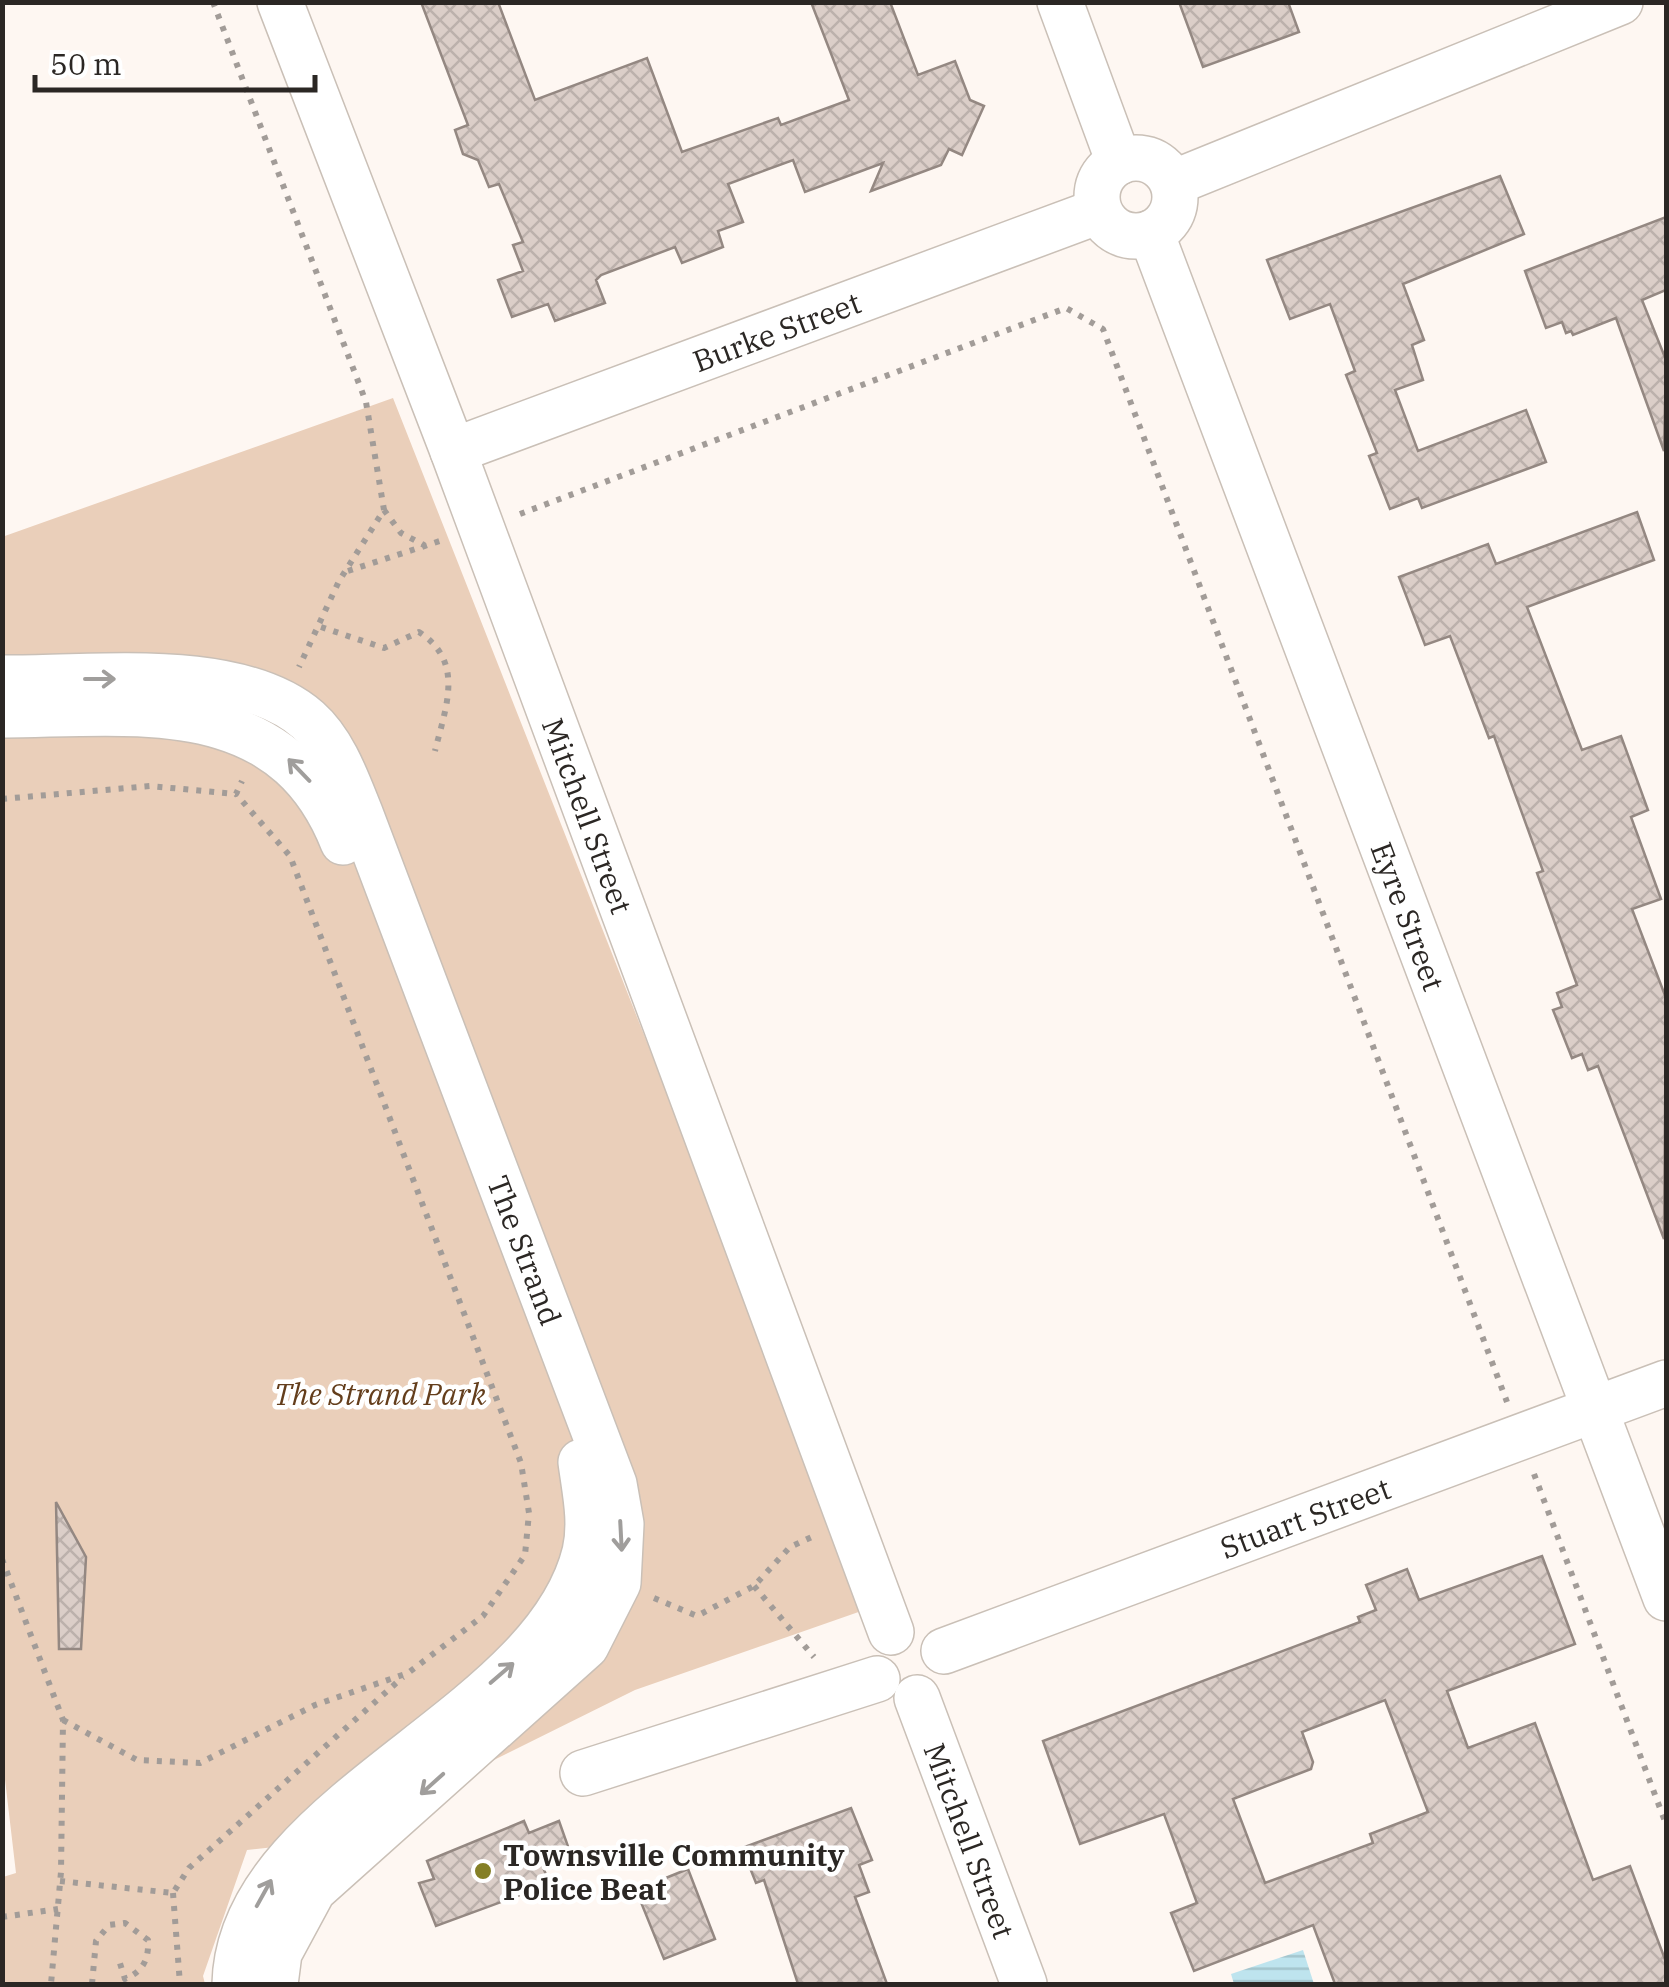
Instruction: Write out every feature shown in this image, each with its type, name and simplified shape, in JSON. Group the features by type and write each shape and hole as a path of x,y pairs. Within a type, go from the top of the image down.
{"street":[{"name":"Mitchell Street","path":"280,2 452,450 891,1632"},
{"path":"1060,2 1119,162"},
{"path":"1173,183 1620,2"},
{"path":"1132,158 1157,163 1173,183 1176,195 1170,218 1150,233 1126,235 1115,230 1099,211 1098,188 1109,168 1119,162 1132,158"},
{"name":"Burke Street","path":"452,450 1099,211"},
{"name":"Eyre Street","path":"1150,233 1666,1598"},
{"name":"The Strand","path":"2,678 208,679 247,686 281,701 309,721 326,742 343,772 374,850 614,1484 621,1524 598,1577 586,1646 313,1890 280,1954 275,1984"},
{"name":"The Strand","path":"2,715 199,718 262,742 293,762 316,789 335,824 579,1446 598,1577"},
{"name":"Stuart Street","path":"944,1651 1666,1383"},
{"name":"The Strand","path":"235,1984 245,1932 281,1864 518,1660 598,1577"},
{"path":"584,1773 879,1689 938,1686 946,1663 944,1651 922,1629 891,1632 874,1658 879,1689"},
{"name":"Mitchell Street","path":"879,1689 1024,1984"}],"path":[{"path":"213,2 366,402 384,510 401,533 426,546"},
{"path":"348,570 480,528 1066,308 1103,330 1666,1824"},
{"path":"281,701 321,627 333,593 384,510"},
{"path":"321,627 384,648 419,632 436,643 448,662 450,689 435,751"},
{"path":"236,794 262,742"},
{"path":"2,799 150,786 236,794 290,856 521,1463 529,1513 525,1555 483,1616 408,1673 189,1868 173,1894 180,1984"},
{"path":"525,1555 598,1577 697,1616 754,1586 790,1547 848,1518"},
{"path":"2,1559 63,1720 60,1881 50,1984"},
{"path":"754,1586 879,1689"},
{"path":"63,1720 137,1760 200,1763 315,1705 408,1673"},
{"path":"60,1881 173,1894"},
{"path":"2,1917 58,1909"},
{"path":"92,1984 96,1941 109,1926 125,1923 148,1940 149,1953 137,1974 125,1979 118,1957"}],"green space":[{"name":"The Strand Park","path":"393,398 870,1608 635,1690 355,1829 320,1842 247,1850 203,1976 205,1984 3,1984 3,1877 16,1873 2,1754 2,537"}],"water":[{"path":"1303,1950 1314,1984 1234,1984 1231,1974"}],"building":[{"path":"421,2 498,2 535,100 647,58 682,152 778,118 781,125 849,100 811,2 890,2 918,75 955,61 970,100 984,106 962,155 949,149 941,165 871,191 883,163 805,192 793,160 728,184 743,222 718,231 723,247 682,263 675,247 601,275 596,280 605,303 555,321 548,304 512,317 498,280 523,271 513,245 523,242 499,184 489,187 478,160 463,154 455,130 468,125"},
{"path":"1179,2 1288,2 1299,32 1203,67"},
{"path":"1500,176 1524,234 1403,284 1424,340 1412,345 1423,380 1395,390 1418,451 1526,410 1546,462 1422,508 1418,498 1390,509 1369,456 1377,453 1346,375 1355,371 1330,304 1290,319 1267,260"},
{"path":"1666,217 1666,290 1642,300 1666,360 1664,451 1616,318 1573,335 1571,331 1566,333 1562,322 1546,328 1525,271"},
{"path":"1637,512 1654,560 1527,607 1582,750 1621,736 1648,810 1631,817 1661,899 1632,909 1666,998 1664,1239 1598,1066 1588,1070 1582,1054 1572,1058 1553,1010 1562,1007 1557,993 1577,985 1537,873 1543,871 1494,736 1489,738 1450,636 1425,645 1399,577 1488,544 1496,564"},
{"path":"56,1502 86,1557 81,1649 59,1649"},
{"path":"1542,1556 1575,1644 1447,1691 1468,1748 1535,1723 1593,1880 1630,1866 1666,1962 1666,1984 1335,1984 1313,1925 1194,1971 1171,1913 1197,1903 1164,1814 1080,1844 1043,1741 1360,1622 1358,1617 1376,1610 1366,1585 1407,1569 1419,1600","holes":["1385,1700 1428,1812 1370,1834 1373,1843 1265,1883 1233,1799 1311,1769 1313,1762 1302,1732"]},
{"path":"851,1808 872,1860 859,1865 869,1892 855,1897 887,1984 798,1984 764,1880 756,1883 742,1848"},
{"path":"524,1821 529,1833 559,1821 571,1855 542,1865 550,1884 436,1926 419,1883 434,1879 427,1861"},
{"path":"688,1869 715,1939 664,1959 636,1890"}],"place":[{"name":"Townsville Community Police Beat","path":"483,1871"}]}
